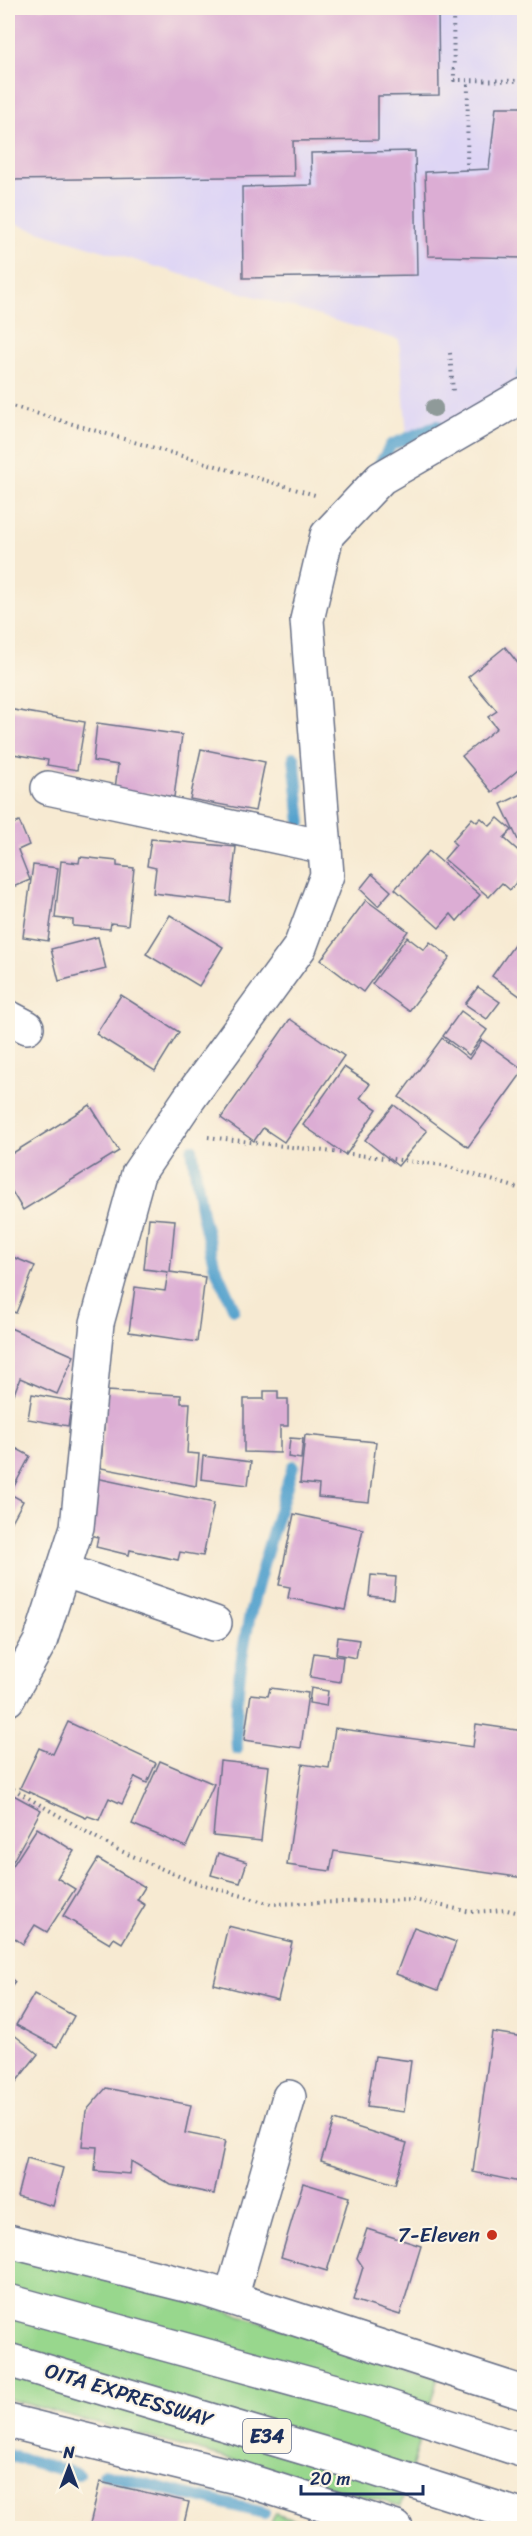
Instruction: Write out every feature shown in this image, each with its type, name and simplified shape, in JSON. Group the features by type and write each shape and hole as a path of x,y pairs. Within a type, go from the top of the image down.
{"main road":[{"path":"8,1699 19,1655 40,1642 77,1527 97,1323 138,1174 165,1132 300,947 327,875 308,620 327,535 381,478 525,395"},
{"path":"48,788 324,847"},
{"path":"63,1570 215,1623"},
{"path":"231,2298 289,2097"},
{"path":"8,2241 231,2298 525,2393"},
{"path":"8,2301 368,2400 525,2451"},
{"name":"OITA EXPRESSWAY","path":"8,2360 352,2462 525,2517"},
{"path":"8,2421 240,2478 396,2529"}],"path":[{"path":"453,8 454,80 525,81"},
{"path":"467,170 468,80"},
{"path":"8,405 355,506"},
{"path":"165,1132 442,1165 525,1190"},
{"path":"8,1786 114,1848 190,1881 270,1904 414,1900 471,1912 507,1910 525,1914"}],"shaded area":[{"path":"8,8 524,8 524,378 408,448 399,340 8,222"}],"green space":[{"path":"8,2243 438,2377 401,2506 8,2399"},
{"path":"275,2514 320,2528 269,2528"}],"building":[{"path":"8,8 438,8 439,95 378,96 378,140 293,141 294,176 8,180"},
{"path":"496,107 524,107 524,258 428,256 425,172 489,169"},
{"path":"415,151 417,275 243,278 242,187 312,185 311,153"},
{"path":"505,647 524,671 524,765 492,792 462,756 497,728 488,717 497,711 468,677"},
{"path":"8,709 85,722 77,770 47,765 48,760 8,753"},
{"path":"97,723 182,735 174,797 150,793 114,797 118,765 93,761"},
{"path":"201,749 265,762 255,811 190,799"},
{"path":"524,793 524,840 519,842 501,804"},
{"path":"472,818 477,822 481,818 490,826 498,818 512,830 504,838 524,856 522,861 524,873 510,890 502,883 489,897 444,859 456,845 452,841"},
{"path":"19,821 29,845 18,850 30,880 8,889 8,826"},
{"path":"151,839 236,847 230,902 153,893 156,868 147,866"},
{"path":"429,851 480,895 457,921 451,914 439,928 395,889"},
{"path":"80,857 117,861 117,866 134,868 128,925 111,923 110,929 73,926 73,920 55,918 61,861 79,863"},
{"path":"33,865 58,868 48,941 23,937"},
{"path":"372,874 391,891 378,906 360,889"},
{"path":"366,900 408,931 363,992 321,960"},
{"path":"170,915 223,947 199,986 146,954"},
{"path":"524,931 524,999 492,976"},
{"path":"98,937 106,969 59,981 51,949"},
{"path":"407,937 424,950 430,942 450,957 409,1011 372,984"},
{"path":"478,987 500,1002 487,1019 465,1004"},
{"path":"121,995 179,1032 155,1071 96,1034"},
{"path":"461,1011 487,1030 469,1055 443,1036"},
{"path":"290,1019 344,1056 284,1142 263,1128 254,1141 221,1118"},
{"path":"442,1038 469,1059 482,1040 524,1070 468,1147 399,1097"},
{"path":"344,1067 370,1084 360,1098 377,1109 346,1155 303,1125"},
{"path":"90,1105 119,1151 23,1210 8,1185 8,1156"},
{"path":"394,1105 427,1131 398,1166 365,1140"},
{"path":"149,1218 175,1220 170,1272 205,1277 197,1342 129,1332 135,1287 165,1291 168,1272 144,1269"},
{"path":"8,1255 35,1266 16,1313 8,1310"},
{"path":"8,1327 74,1356 57,1394 20,1378 14,1394 8,1392"},
{"path":"106,1391 181,1395 181,1403 190,1403 187,1453 199,1454 196,1486 101,1468"},
{"path":"264,1391 278,1391 278,1399 288,1399 288,1426 280,1426 280,1453 244,1452 244,1399 264,1399"},
{"path":"32,1394 72,1401 68,1426 28,1419"},
{"path":"305,1435 376,1442 369,1502 318,1497 319,1485 300,1483"},
{"path":"290,1438 303,1439 301,1459 288,1457"},
{"path":"8,1444 30,1456 10,1494 23,1501 8,1529"},
{"path":"203,1456 251,1462 248,1485 201,1479"},
{"path":"96,1478 214,1503 203,1556 180,1552 178,1560 130,1550 129,1555 96,1547 98,1537 85,1534"},
{"path":"294,1514 363,1529 345,1610 288,1598 290,1587 279,1585"},
{"path":"371,1575 396,1577 394,1599 369,1596"},
{"path":"338,1637 359,1640 356,1658 336,1654"},
{"path":"314,1653 343,1657 340,1682 310,1677"},
{"path":"270,1688 308,1693 301,1748 244,1740 251,1694 268,1696"},
{"path":"311,1688 328,1691 326,1706 309,1703"},
{"path":"68,1722 156,1763 147,1783 135,1777 122,1804 109,1798 99,1820 88,1816 86,1818 20,1788 39,1748 53,1754"},
{"path":"476,1724 524,1731 524,1878 334,1851 330,1871 287,1865 302,1764 329,1768 335,1728 473,1747"},
{"path":"160,1761 214,1784 186,1847 132,1824"},
{"path":"220,1761 269,1766 261,1841 213,1836"},
{"path":"8,1792 41,1810 8,1870"},
{"path":"37,1828 74,1851 57,1878 75,1889 47,1932 35,1925 23,1944 13,1937 8,1945 8,1873"},
{"path":"218,1853 247,1862 240,1883 211,1875"},
{"path":"98,1859 145,1887 137,1900 145,1905 122,1943 114,1938 110,1944 63,1916"},
{"path":"228,1926 292,1942 278,2000 214,1984"},
{"path":"414,1927 456,1942 438,1990 396,1974"},
{"path":"8,1976 15,1982 8,1992"},
{"path":"34,1994 74,2016 57,2047 16,2025"},
{"path":"8,2030 38,2054 8,2092"},
{"path":"492,2032 524,2037 524,2183 473,2172"},
{"path":"375,2056 411,2061 404,2112 367,2107"},
{"path":"106,2088 191,2105 185,2133 225,2141 214,2194 171,2185 131,2161 130,2174 95,2171 97,2147 82,2146 86,2111"},
{"path":"334,2120 407,2143 395,2184 321,2161"},
{"path":"27,2158 63,2168 53,2206 17,2196"},
{"path":"303,2183 349,2197 327,2271 281,2257"},
{"path":"367,2229 421,2246 400,2315 353,2300 363,2267 357,2258"},
{"path":"100,2482 189,2502 183,2528 89,2528"}],"waterway":[{"path":"376,471 391,445 437,426"},
{"path":"294,757 301,823"},
{"path":"192,1149 202,1214 214,1264 234,1309"},
{"path":"237,1749 239,1677 245,1641 261,1570 293,1466"},
{"path":"8,2455 78,2474"},
{"path":"104,2474 264,2513"}],"place":[{"name":"7-Eleven","path":"492,2235"}]}
